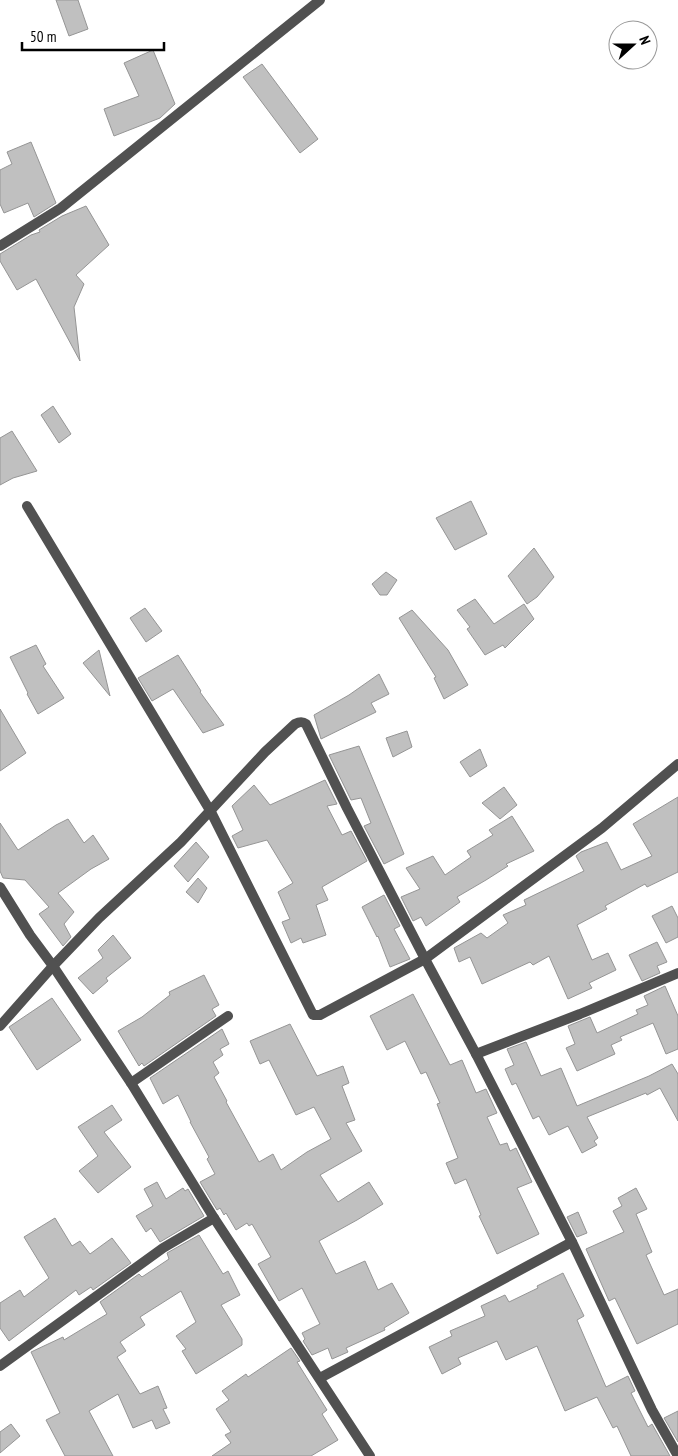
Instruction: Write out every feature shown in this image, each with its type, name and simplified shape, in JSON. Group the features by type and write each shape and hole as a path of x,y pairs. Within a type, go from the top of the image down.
{"street":[{"path":"0,246 61,208 320,0"},
{"path":"27,506 211,812 313,1015 320,1016 424,959 602,828 678,764"},
{"path":"0,1026 52,966 211,812 265,752 295,724 303,722 306,724 424,959 476,1054 572,1242 652,1410 678,1456"},
{"path":"0,887 30,935 131,1083 214,1218 370,1456"},
{"path":"476,1054 580,1014 678,973"},
{"path":"131,1083 228,1016"},
{"path":"0,1366 163,1248 214,1218"},
{"path":"320,1378 572,1242"}],"building":[{"path":"56,0 78,0 88,29 69,36"},
{"path":"153,50 175,104 160,118 114,136 104,109 139,96 124,63"},
{"path":"262,64 318,139 300,153 243,77"},
{"path":"31,142 56,203 34,217 28,203 4,213 0,204 0,170 12,164 7,152"},
{"path":"86,206 109,245 76,275 84,284 74,307 80,361 36,279 17,290 0,261 0,254 31,235 40,232 39,230 62,216"},
{"path":"53,406 71,434 59,443 41,415"},
{"path":"12,431 37,471 13,478 0,485 0,438"},
{"path":"471,501 487,534 455,550 436,518"},
{"path":"534,548 554,577 537,597 527,604 508,576"},
{"path":"386,572 397,580 387,595 380,595 372,584"},
{"path":"475,599 494,624 524,604 534,619 505,648 503,645 485,655 467,629 470,627 457,610"},
{"path":"145,608 162,631 146,642 130,618"},
{"path":"412,610 448,650 468,685 444,699 434,678 436,677 399,618"},
{"path":"36,645 46,664 43,666 64,698 38,714 10,657"},
{"path":"99,650 110,696 83,663"},
{"path":"178,655 200,692 224,725 203,733 173,689 152,701 138,678"},
{"path":"379,674 389,694 371,703 376,712 321,739 314,715 349,695"},
{"path":"0,709 26,753 0,771"},
{"path":"407,731 412,747 393,757 386,738"},
{"path":"359,746 404,854 384,864 364,826 371,823 361,798 351,800 329,755"},
{"path":"480,749 487,766 470,777 460,762"},
{"path":"325,780 337,804 327,806 342,835 351,831 367,861 322,887 328,900 316,905 326,935 303,943 301,938 291,943 282,922 290,919 278,892 293,883 267,840 238,848 232,836 243,830 232,806 254,785 270,805"},
{"path":"504,787 517,805 500,819 482,803"},
{"path":"678,797 678,872 647,887 645,884 605,906 607,909 577,925 592,960 608,953 616,970 589,983 592,988 568,999 549,956 533,965 530,962 482,984 470,957 459,962 454,948 481,933 487,938 508,923 503,915 526,905 524,900 584,871 576,856 581,852 607,842 621,870 652,856 633,824"},
{"path":"512,816 534,851 506,864 508,866 457,897 460,902 426,926 421,917 413,921 401,897 420,889 406,868 433,856 445,875 471,857 467,851 493,835 489,830"},
{"path":"68,819 84,843 93,835 109,859 91,869 58,893 74,912 64,924 71,937 63,946 39,914 49,907 25,880 3,878 0,871 0,823 18,850"},
{"path":"196,842 209,857 188,882 174,866"},
{"path":"198,878 207,888 198,903 186,892"},
{"path":"384,895 400,926 394,929 410,959 390,967 378,936 362,907"},
{"path":"672,906 678,918 678,937 666,943 652,916"},
{"path":"113,935 131,958 106,978 108,981 93,994 78,978 103,958 98,950"},
{"path":"657,942 667,962 657,966 660,973 642,981 629,955"},
{"path":"204,975 219,1005 212,1009 216,1016 144,1066 142,1063 139,1066 118,1031 142,1017 170,995 169,992"},
{"path":"665,986 678,1016 678,1049 666,1054 653,1023 620,1037 622,1040 611,1045 615,1054 577,1071 566,1048 575,1044 568,1026 590,1017 597,1033 638,1014 636,1010 648,1005 644,996"},
{"path":"413,994 450,1065 462,1060 476,1093 486,1089 497,1113 487,1117 500,1145 507,1143 510,1151 516,1148 532,1182 517,1188 539,1234 497,1254 479,1216 481,1215 466,1179 455,1184 446,1163 458,1158 437,1104 440,1103 426,1072 421,1074 405,1041 387,1050 370,1016"},
{"path":"52,998 81,1040 37,1070 9,1027"},
{"path":"290,1024 317,1076 343,1066 349,1083 342,1086 355,1120 346,1123 362,1151 320,1175 338,1202 369,1182 383,1204 319,1241 336,1274 365,1261 378,1290 392,1283 409,1313 384,1328 385,1330 346,1348 348,1352 332,1359 328,1348 312,1355 303,1341 305,1339 302,1333 320,1324 302,1288 279,1301 258,1264 271,1257 252,1224 249,1226 247,1223 236,1230 226,1213 224,1215 220,1208 217,1210 200,1182 215,1174 207,1159 209,1157 178,1095 163,1104 150,1078 222,1029 229,1044 220,1049 223,1055 213,1062 219,1073 214,1077 259,1162 273,1154 281,1170 307,1152 331,1139 314,1107 296,1115 269,1060 260,1064 250,1041"},
{"path":"526,1042 541,1076 561,1068 577,1106 649,1076 672,1064 678,1074 678,1121 660,1088 647,1095 646,1093 587,1117 598,1138 594,1141 597,1145 582,1153 568,1126 549,1135 539,1116 533,1119 516,1083 512,1085 505,1069 514,1065 507,1049"},
{"path":"112,1105 122,1120 104,1132 131,1167 98,1193 79,1171 98,1156 78,1127"},
{"path":"157,1182 166,1199 183,1188 185,1191 188,1189 204,1216 160,1242 151,1228 146,1232 136,1216 153,1206 144,1189"},
{"path":"636,1188 647,1209 636,1214 652,1252 646,1255 664,1295 678,1289 678,1324 637,1344 615,1298 609,1301 586,1249 624,1232 613,1211 622,1206 618,1198"},
{"path":"578,1212 587,1233 577,1237 567,1217"},
{"path":"55,1218 72,1246 80,1241 90,1254 112,1238 131,1263 93,1290 91,1287 79,1295 76,1290 9,1341 0,1328 0,1303 20,1290 24,1297 49,1278 24,1237"},
{"path":"199,1235 223,1274 228,1271 240,1295 221,1305 242,1339 242,1345 196,1374 182,1351 186,1349 176,1336 196,1322 181,1291 140,1317 145,1325 120,1342 126,1351 117,1357 140,1394 158,1386 167,1408 163,1409 170,1423 156,1429 152,1420 133,1428 118,1394 89,1411 113,1456 65,1456 46,1420 60,1413 31,1352 63,1337 64,1340 107,1314 100,1302 139,1274 142,1277 169,1259 167,1253"},
{"path":"563,1273 584,1316 577,1320 606,1387 628,1376 635,1391 631,1393 648,1427 652,1424 670,1456 631,1456 617,1426 613,1428 597,1397 565,1411 537,1346 506,1360 497,1341 458,1358 461,1364 442,1374 429,1347 452,1336 450,1331 485,1316 481,1306 505,1295 509,1302"},
{"path":"291,1348 300,1361 297,1362 327,1410 322,1414 338,1440 311,1456 212,1456 231,1443 225,1435 231,1432 216,1409 229,1400 222,1391 246,1374 248,1377"},
{"path":"678,1411 678,1442 664,1418"},
{"path":"11,1424 20,1436 0,1453 0,1432"}]}
